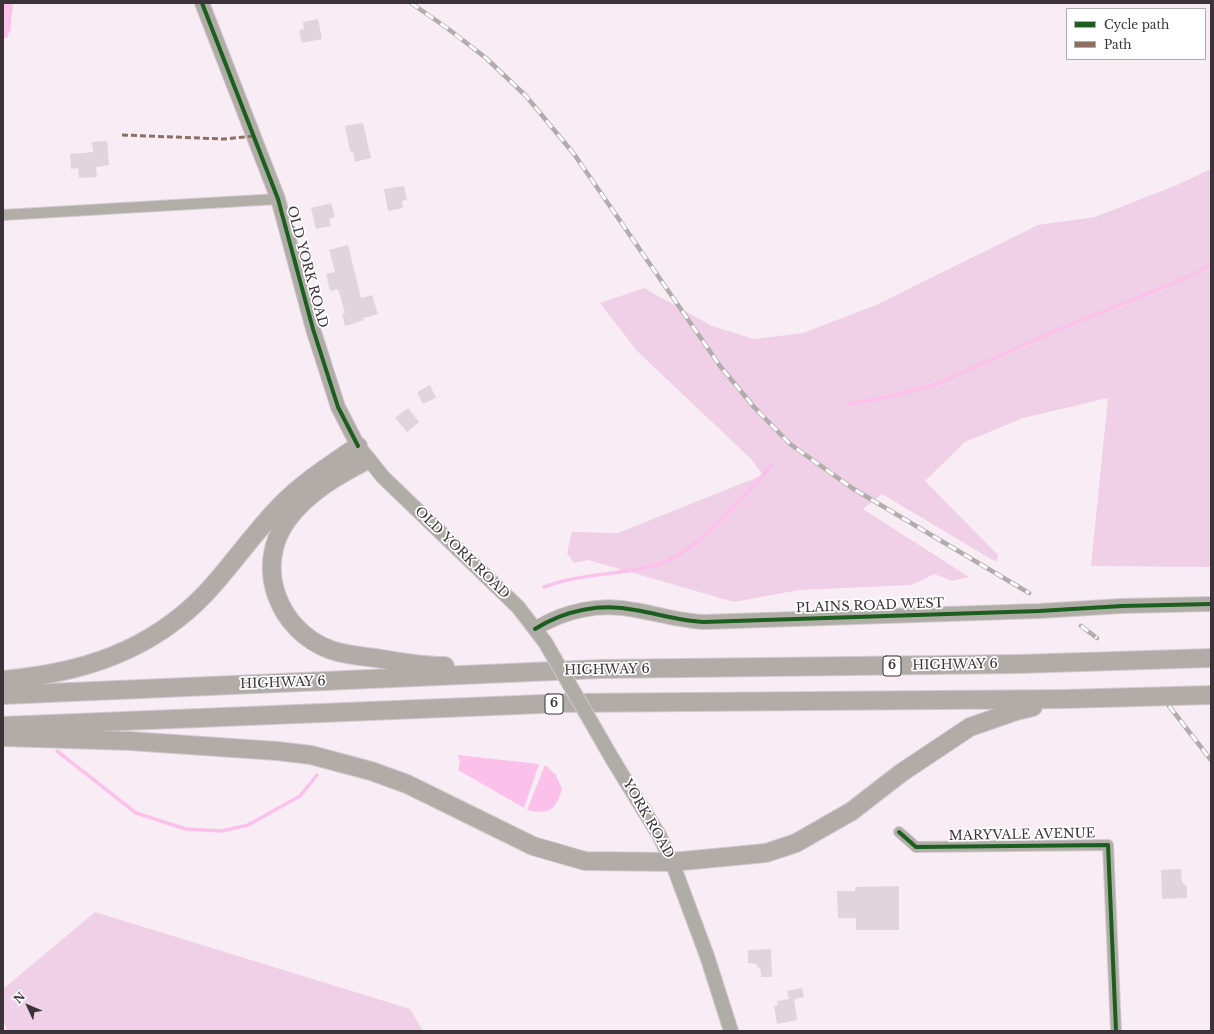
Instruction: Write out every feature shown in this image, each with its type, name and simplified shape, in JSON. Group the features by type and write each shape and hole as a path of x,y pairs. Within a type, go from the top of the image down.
{"highway":[{"path":"362,453 313,493 296,509 287,520 278,537 272,571 274,590 282,608 294,627 311,640 330,650 360,656 432,666 600,669"},
{"path":"3,680 33,677 63,671 110,658 138,646 162,631 182,616 206,593 278,507 304,484 362,453"},
{"name":"HIGHWAY 6","path":"3,695 600,669 1020,664 1211,658"},
{"name":"6","path":"3,726 567,703 1065,699 1211,695"},
{"path":"3,738 130,741 277,750 311,755 371,771 407,784 503,832 540,848 585,861 672,862 766,853 796,843 852,811 901,773 970,728 1016,710 1065,699"}],"main road":[{"name":"OLD YORK ROAD","path":"202,3 278,199 313,329 338,407 362,453 518,607 545,642"},
{"name":"PLAINS ROAD WEST","path":"535,629 561,616 606,606 634,609 675,619 704,622 1211,604"},
{"name":"YORK ROAD","path":"545,642 613,760 659,834 672,862 707,956 731,1031"}],"street":[{"name":"OLD YORK ROAD","path":"3,215 278,199"},
{"name":"MARYVALE AVENUE","path":"899,832 916,847 1108,844 1116,1031"}],"shaded area":[{"path":"3,3 13,3 10,32 7,34 8,37 3,39"},
{"path":"1211,169 1211,567 1091,566 1108,398 1023,418 965,442 925,481 998,555 996,562 882,494 863,509 969,577 952,581 934,574 912,585 799,590 734,602 588,560 574,563 567,553 572,532 618,533 763,475 750,458 637,351 600,303 644,288 712,326 754,339 803,333 876,305 1038,225 1095,217 1177,185"},
{"path":"458,755 539,764 524,808 458,770 460,762"},
{"path":"545,765 556,775 562,789 560,796 554,806 546,811 541,812 527,810"},
{"path":"95,912 410,1009 423,1031 7,1031 3,1019 3,989"}],"building":[{"path":"318,19 322,39 302,43 299,30 304,29 303,22"},
{"path":"363,123 371,158 355,162 353,152 350,151 345,126"},
{"path":"107,141 109,165 96,167 97,177 79,178 78,168 71,169 70,154 93,152 92,142"},
{"path":"404,186 407,200 402,201 403,208 388,211 384,189"},
{"path":"331,203 335,217 329,219 331,226 316,229 311,208"},
{"path":"348,245 361,298 372,295 378,314 363,318 364,320 345,326 342,314 345,313 338,289 330,291 326,274 335,272 329,250"},
{"path":"430,385 436,398 423,404 417,392"},
{"path":"408,408 419,422 407,432 395,418"},
{"path":"1181,869 1182,882 1187,887 1187,898 1162,899 1161,870"},
{"path":"899,886 899,930 856,930 856,918 838,918 837,891 855,891 855,887"},
{"path":"771,949 772,977 761,977 761,971 756,964 748,963 748,950"},
{"path":"802,988 804,997 794,999 797,1020 777,1024 774,1006 778,1005 777,1001 789,999 787,991"}],"waterway":[{"path":"848,404 887,397 937,384 1050,333 1193,275 1211,264"},
{"path":"544,587 583,577 649,567 666,561 683,552 716,525 772,465"},
{"path":"57,751 136,813 186,829 222,831 248,825 300,796 317,775"}],"railway":[{"path":"411,3 486,58 526,96 574,154 720,366 754,407 790,444 852,488 1029,593"},
{"path":"1081,626 1097,638"},
{"path":"1169,706 1211,760"}],"marked path":[{"path":"122,135 224,139 254,136"}],"cycle path":[{"path":"202,3 278,199 313,329 338,407 358,446"},
{"path":"535,629 558,617 571,613 609,607 704,622 1211,604"},
{"path":"899,832 916,847 1108,845 1116,1031"}]}
